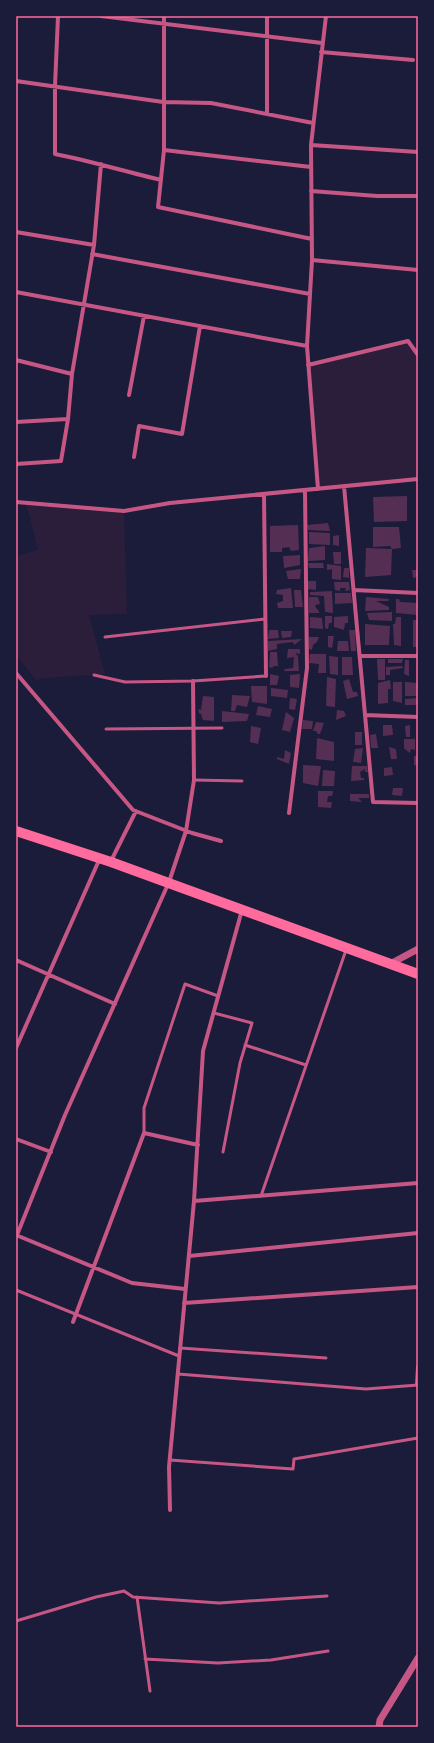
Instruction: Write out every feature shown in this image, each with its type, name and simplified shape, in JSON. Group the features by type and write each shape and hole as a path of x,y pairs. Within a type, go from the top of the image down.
{"main road":[{"path":"16,832 100,858 169,882 418,974"}],"street":[{"path":"58,16 54,86 55,154 101,164 161,180"},
{"path":"101,16 322,43"},
{"path":"164,16 164,150 158,208 312,239"},
{"path":"266,16 267,114"},
{"path":"318,489 307,346 312,260 310,144 326,16"},
{"path":"321,52 413,60"},
{"path":"16,81 163,102 211,103 313,123"},
{"path":"310,144 418,152"},
{"path":"164,150 311,167"},
{"path":"16,464 61,461 68,419 72,374 85,305 94,245 101,164"},
{"path":"311,191 377,196 418,196"},
{"path":"16,232 94,245"},
{"path":"92,254 310,294"},
{"path":"312,260 418,270"},
{"path":"16,292 307,346"},
{"path":"129,395 144,316"},
{"path":"134,457 140,426 182,434 200,326"},
{"path":"308,364 408,341 418,355"},
{"path":"16,360 72,374"},
{"path":"16,422 68,419"},
{"path":"16,502 124,511 170,503 418,479"},
{"path":"344,486 373,802 418,803"},
{"path":"289,812 307,668 305,490"},
{"path":"264,494 266,676"},
{"path":"354,590 418,593"},
{"path":"360,656 418,656"},
{"path":"16,673 133,810 186,831 221,841"},
{"path":"186,1289 132,1283 16,1235 65,1115 169,882 186,831 194,780 193,681"},
{"path":"365,715 418,717"},
{"path":"111,862 136,812"},
{"path":"16,1048 100,858"},
{"path":"170,1510 170,1460 194,1201 203,1051 242,909"},
{"path":"390,964 418,949"},
{"path":"16,960 115,1004"},
{"path":"73,1322 144,1133 198,1145"},
{"path":"16,1139 51,1152"},
{"path":"194,1201 418,1183"},
{"path":"189,1256 418,1233"},
{"path":"184,1303 418,1287"},
{"path":"418,1367 418,1385"},
{"path":"379,1727 380,1720 418,1658"}],"lane":[{"path":"105,637 265,620"},
{"path":"94,675 125,682 193,681 266,676"},
{"path":"106,729 222,728"},
{"path":"194,780 242,781"},
{"path":"261,1196 347,948"},
{"path":"144,1133 144,1108 185,984 218,996"},
{"path":"214,1013 252,1023 240,1063 223,1152"},
{"path":"245,1045 306,1065"},
{"path":"16,1290 179,1356"},
{"path":"180,1348 326,1358"},
{"path":"178,1374 366,1389 418,1385"},
{"path":"170,1460 293,1469 294,1459 418,1438"},
{"path":"16,1621 96,1597 124,1591 137,1598 219,1603 327,1596"},
{"path":"137,1598 150,1691"},
{"path":"145,1659 218,1664 271,1660 328,1650"}],"shaded area":[{"path":"408,341 418,355 418,479 318,489 308,365"},
{"path":"26,503 124,511 127,614 89,615 105,674 45,678 36,680 16,655 16,556 38,550"}],"building":[{"path":"407,496 407,521 374,522 373,497"},
{"path":"328,523 330,531 308,530 307,525"},
{"path":"298,525 299,550 291,551 289,547 282,548 282,552 270,552 270,526"},
{"path":"373,527 399,527 401,548 392,549 390,546 373,547"},
{"path":"309,532 330,533 330,545 309,544"},
{"path":"339,535 339,546 333,545 333,536"},
{"path":"325,546 325,560 308,561 309,548"},
{"path":"366,548 392,549 391,575 365,577"},
{"path":"333,552 341,552 341,564 334,564"},
{"path":"300,555 300,565 284,568 283,556"},
{"path":"308,563 323,563 324,568 309,568"},
{"path":"327,564 341,566 341,580 332,579 332,569 327,570"},
{"path":"344,568 349,568 349,578 343,577"},
{"path":"301,569 300,579 288,579 286,571"},
{"path":"412,570 418,570 418,577 413,578"},
{"path":"308,581 316,581 316,590 308,589"},
{"path":"334,582 349,582 350,590 345,591 346,588 340,588 340,591 335,590"},
{"path":"291,588 293,608 278,608 277,603 283,601 283,595 276,594 277,590"},
{"path":"294,590 301,590 303,607 295,607"},
{"path":"332,591 333,613 325,612 324,596 310,595 310,592"},
{"path":"335,593 351,593 352,603 335,604"},
{"path":"309,597 318,597 320,604 315,605 319,613 309,613"},
{"path":"366,597 389,599 388,601 376,601 389,607 389,610 365,611"},
{"path":"396,599 399,599 400,602 418,603 418,615 396,613"},
{"path":"392,612 392,621 369,620 367,613"},
{"path":"325,616 332,616 332,623 329,623 328,629 325,628"},
{"path":"348,616 348,623 345,623 344,630 334,627 334,617"},
{"path":"310,617 322,618 323,629 310,628"},
{"path":"396,617 401,617 401,646 394,645 393,624 395,624"},
{"path":"413,620 418,620 418,647 413,647"},
{"path":"365,624 390,626 389,645 365,645"},
{"path":"269,630 278,630 279,638 268,639"},
{"path":"349,630 355,630 356,651 351,651"},
{"path":"281,631 292,631 291,637 282,638"},
{"path":"328,636 334,636 332,648 328,647"},
{"path":"309,637 319,637 317,642 313,645 312,650 309,649"},
{"path":"302,639 294,645 293,642 277,644 277,649 268,651 268,641"},
{"path":"338,641 348,641 349,651 337,651"},
{"path":"288,649 300,649 300,654 295,653 298,656 299,671 284,671 285,669 293,668 294,657 287,658"},
{"path":"270,652 277,652 278,666 274,666 272,668 269,667"},
{"path":"310,654 326,654 326,673 318,673 319,664 309,663"},
{"path":"329,656 338,657 338,675 330,674"},
{"path":"342,657 352,657 353,675 342,675"},
{"path":"377,659 385,659 385,680 378,680"},
{"path":"388,659 403,659 402,663 388,663"},
{"path":"405,660 409,660 409,676 404,674"},
{"path":"402,666 403,668 390,670 390,675 386,675 386,667"},
{"path":"270,674 279,676 277,685 270,685"},
{"path":"300,674 299,688 290,687 290,675"},
{"path":"327,677 336,679 335,707 326,706"},
{"path":"349,679 353,692 357,692 358,696 347,699 343,681"},
{"path":"390,680 391,689 388,689 388,703 378,704 378,683"},
{"path":"393,682 402,682 402,703 393,701"},
{"path":"405,682 418,683 418,696 405,696"},
{"path":"251,686 267,686 267,704 252,702"},
{"path":"271,688 288,690 287,698 271,696"},
{"path":"232,695 250,696 247,707 237,705 235,711 231,711"},
{"path":"203,696 214,697 214,721 203,720 201,714 199,713 198,709 201,710"},
{"path":"290,698 297,699 295,710 289,709"},
{"path":"418,698 418,705 405,705 405,699"},
{"path":"258,706 272,709 270,717 256,715"},
{"path":"337,710 344,711 346,716 336,720"},
{"path":"222,711 249,714 247,721 222,722"},
{"path":"286,712 294,718 290,732 282,730"},
{"path":"303,720 313,721 312,729 302,729"},
{"path":"316,722 324,723 320,734 313,731"},
{"path":"383,725 392,725 393,735 383,736"},
{"path":"410,725 410,737 406,737 405,726"},
{"path":"251,726 261,728 258,744 250,742"},
{"path":"355,732 362,732 362,745 355,745"},
{"path":"376,734 378,748 371,748 370,735"},
{"path":"317,738 334,742 334,761 316,759"},
{"path":"404,739 415,739 415,750 411,749 410,753 404,748"},
{"path":"389,747 396,749 397,759 391,759"},
{"path":"363,748 361,763 353,762 355,749"},
{"path":"285,750 291,753 289,764 277,759 277,757 284,759"},
{"path":"414,756 418,756 418,766 414,765"},
{"path":"303,765 321,766 318,786 303,783"},
{"path":"352,766 367,766 368,772 365,772 365,769 360,772 361,778 364,778 364,780 351,781"},
{"path":"392,767 393,775 384,776 384,768"},
{"path":"323,770 335,771 334,786 322,786"},
{"path":"393,788 403,788 402,796 392,795"},
{"path":"318,791 333,791 332,796 328,796 327,802 332,802 331,808 318,807"},
{"path":"350,794 369,794 369,798 358,798 362,802 350,801"}]}
